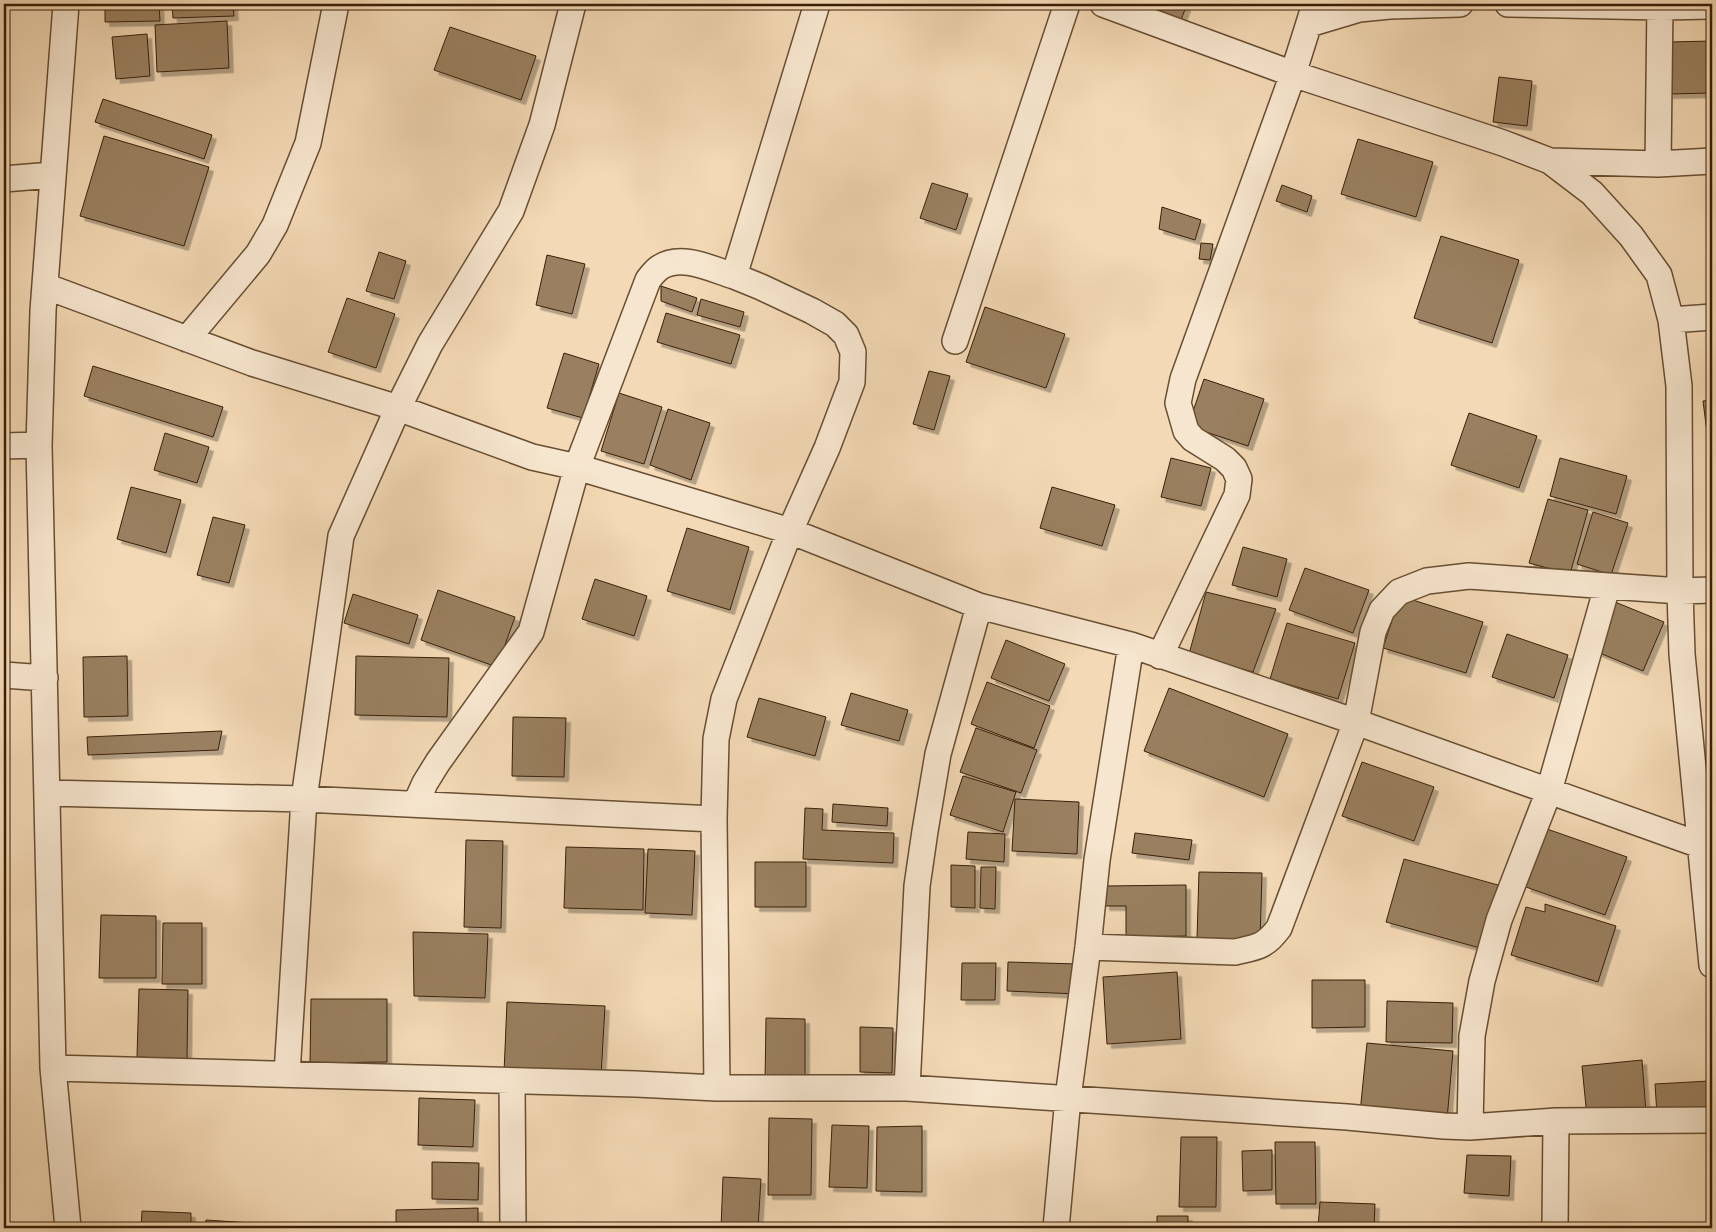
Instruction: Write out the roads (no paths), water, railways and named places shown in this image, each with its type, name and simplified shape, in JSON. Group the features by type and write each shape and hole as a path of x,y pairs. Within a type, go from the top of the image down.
{"street":[{"path":"66,4 45,286 39,445 53,1068 68,1228"},
{"path":"187,339 258,254 276,225 308,143 336,4"},
{"path":"287,1074 304,799 341,536 398,408 430,344 511,211 542,125 573,4"},
{"path":"734,276 817,4"},
{"path":"955,341 1067,4"},
{"path":"1102,4 1293,74 1503,143 1550,161 1592,193 1631,236 1659,275 1671,320 1679,386 1682,654 1705,814 1700,845 1712,965"},
{"path":"1160,656 1238,495 1239,479 1234,468 1225,459 1193,439 1186,431 1178,403 1183,380 1293,74 1312,14 1390,6 1460,4"},
{"path":"1508,4 1712,6"},
{"path":"1658,164 1660,5"},
{"path":"1550,161 1658,164 1712,161"},
{"path":"4,179 52,174"},
{"path":"416,803 424,783 438,762 532,632 577,467 648,280 658,269 668,264 687,262 734,276 761,287 835,324 846,335 853,352 852,382 827,448 790,531 724,699 716,739 714,819 717,1088"},
{"path":"45,286 252,363 398,408 532,457 577,467 790,531 979,606 1131,645 1356,722 1700,845"},
{"path":"1671,320 1712,317"},
{"path":"4,446 39,445"},
{"path":"1088,947 1235,952 1258,947 1270,940 1279,928 1356,722 1373,632 1382,610 1399,592 1427,581 1469,576 1607,587 1680,591 1712,590"},
{"path":"1470,1127 1472,1036 1482,982 1500,920 1550,791 1607,587"},
{"path":"907,1088 917,886 925,831 938,754 979,606"},
{"path":"1056,1228 1068,1098 1088,947 1097,860 1131,645"},
{"path":"4,675 44,678"},
{"path":"47,794 416,803 714,819"},
{"path":"53,1068 717,1088 907,1088 1470,1127 1556,1121 1712,1120"},
{"path":"512,1081 513,1228"},
{"path":"1555,1228 1556,1121"}]}
